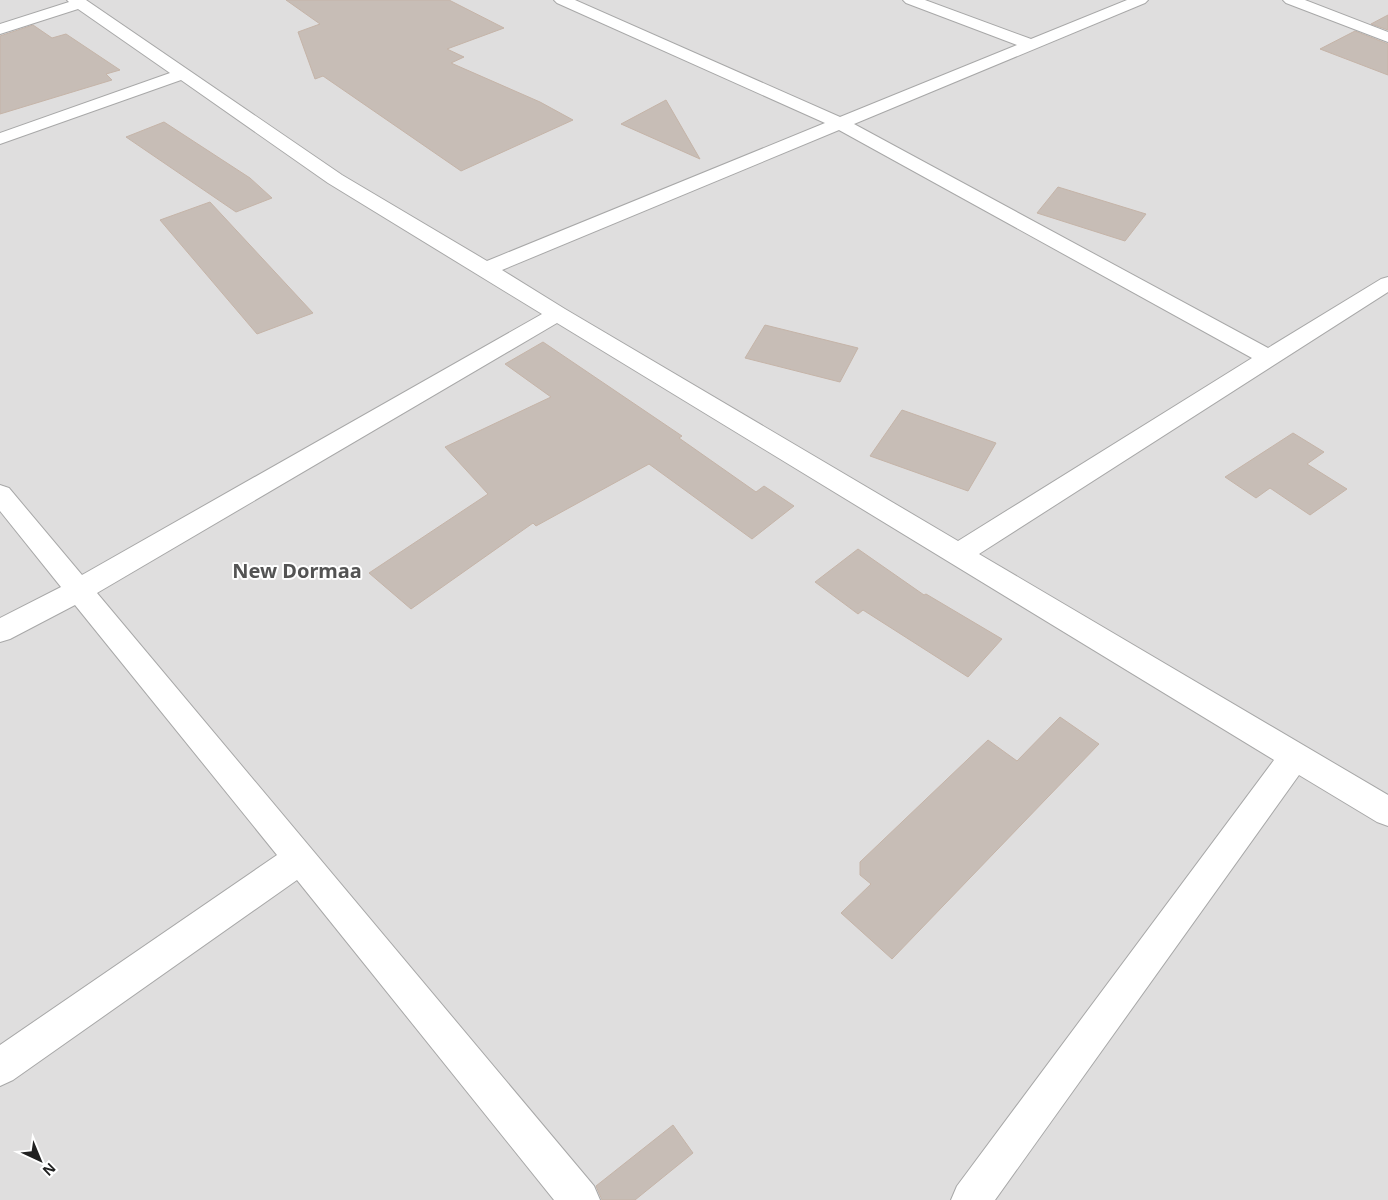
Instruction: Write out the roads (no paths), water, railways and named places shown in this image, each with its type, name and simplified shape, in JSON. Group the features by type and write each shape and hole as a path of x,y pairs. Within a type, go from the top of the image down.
{"street":[{"path":"562,0 839,123 1268,358"},
{"path":"911,0 1029,44"},
{"path":"486,269 1029,44 1140,0"},
{"path":"1291,0 1388,37"},
{"path":"0,28 78,2 335,179 1388,812"},
{"path":"0,139 183,74"},
{"path":"958,554 1388,283"},
{"path":"0,631 79,590 557,314"},
{"path":"0,494 580,1200"},
{"path":"971,1200 1295,756"},
{"path":"0,1067 299,859"}],"district":[{"name":"New Dormaa","path":"297,571"}]}
